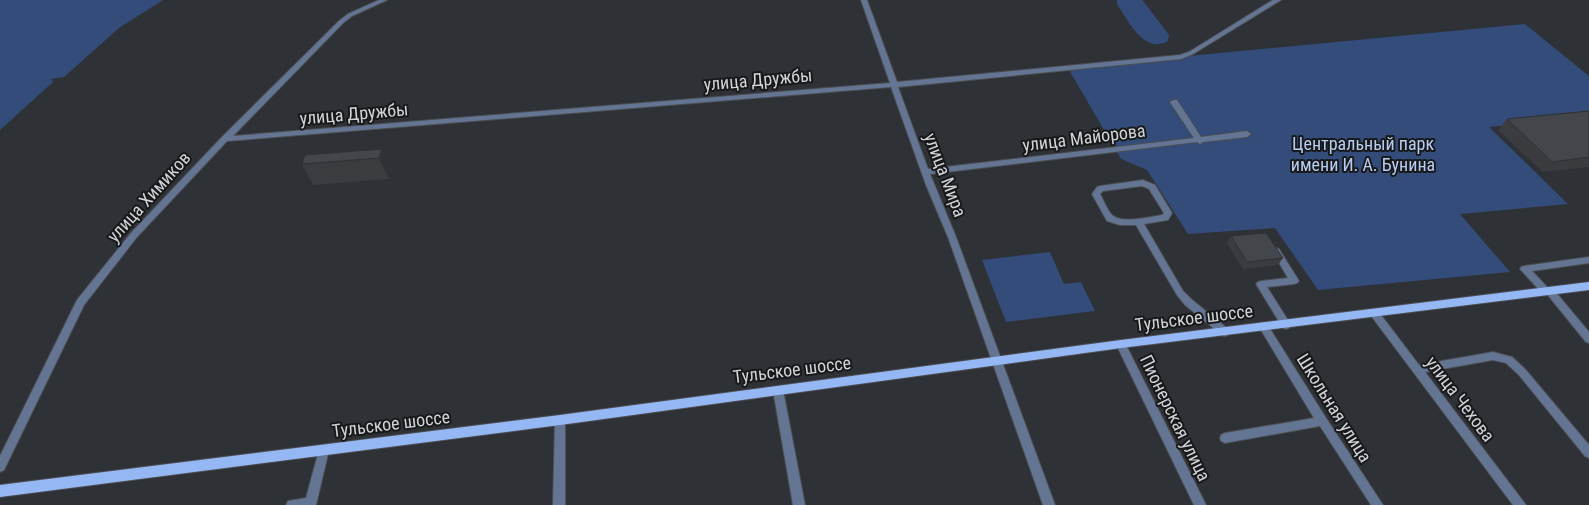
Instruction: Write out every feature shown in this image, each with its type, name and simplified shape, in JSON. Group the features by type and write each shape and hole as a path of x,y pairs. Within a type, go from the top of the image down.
{"main road":[{"name":"Тульское шоссе","path":"0,491 560,420 1121,344 1589,286"}],"street":[{"name":"улица Химиков","path":"0,466 80,303 134,235 224,139 345,18 384,0"},
{"name":"улица Мира","path":"864,0 1049,505"},
{"name":"улица Дружбы","path":"224,139 895,84 1181,57 1278,0"},
{"path":"1174,102 1200,141"},
{"name":"улица Майорова","path":"926,172 1247,134"},
{"path":"1143,183 1152,187 1168,213 1166,218 1138,222 1117,223 1110,220 1096,194 1100,189 1143,183"},
{"path":"1138,222 1180,293 1188,302 1225,332"},
{"path":"1272,246 1294,281 1261,284 1286,325"},
{"path":"1589,260 1524,269 1547,291 1589,339"},
{"name":"улица Чехова","path":"1375,314 1520,505"},
{"name":"Школьная улица","path":"1264,327 1377,505"},
{"name":"Пионерская улица","path":"1121,344 1200,505"},
{"path":"1417,369 1493,356 1509,360 1522,372 1589,453"},
{"path":"778,390 800,505"},
{"path":"559,505 560,420"},
{"path":"1225,438 1322,421"},
{"path":"292,505 311,504 324,450"}],"green space":[{"path":"0,0 163,0 119,28 64,77 51,79 53,82 0,130"},
{"path":"1117,0 1142,0 1169,35 1168,41 1159,44 1144,40 1117,4"},
{"name":"Центральный парк имени И. А. Бунина","path":"1525,24 1589,76 1589,117 1489,127 1568,204 1460,214 1510,272 1318,290 1275,228 1188,234 1147,170 1121,159 1069,70 1115,63"},
{"path":"1050,252 1064,284 1081,282 1095,311 1006,322 982,260"}],"building":[{"path":"1589,111 1589,157 1552,162 1507,119"},
{"path":"382,149 379,158 302,164 305,155"},
{"path":"1266,233 1283,258 1247,262 1231,236"}]}
